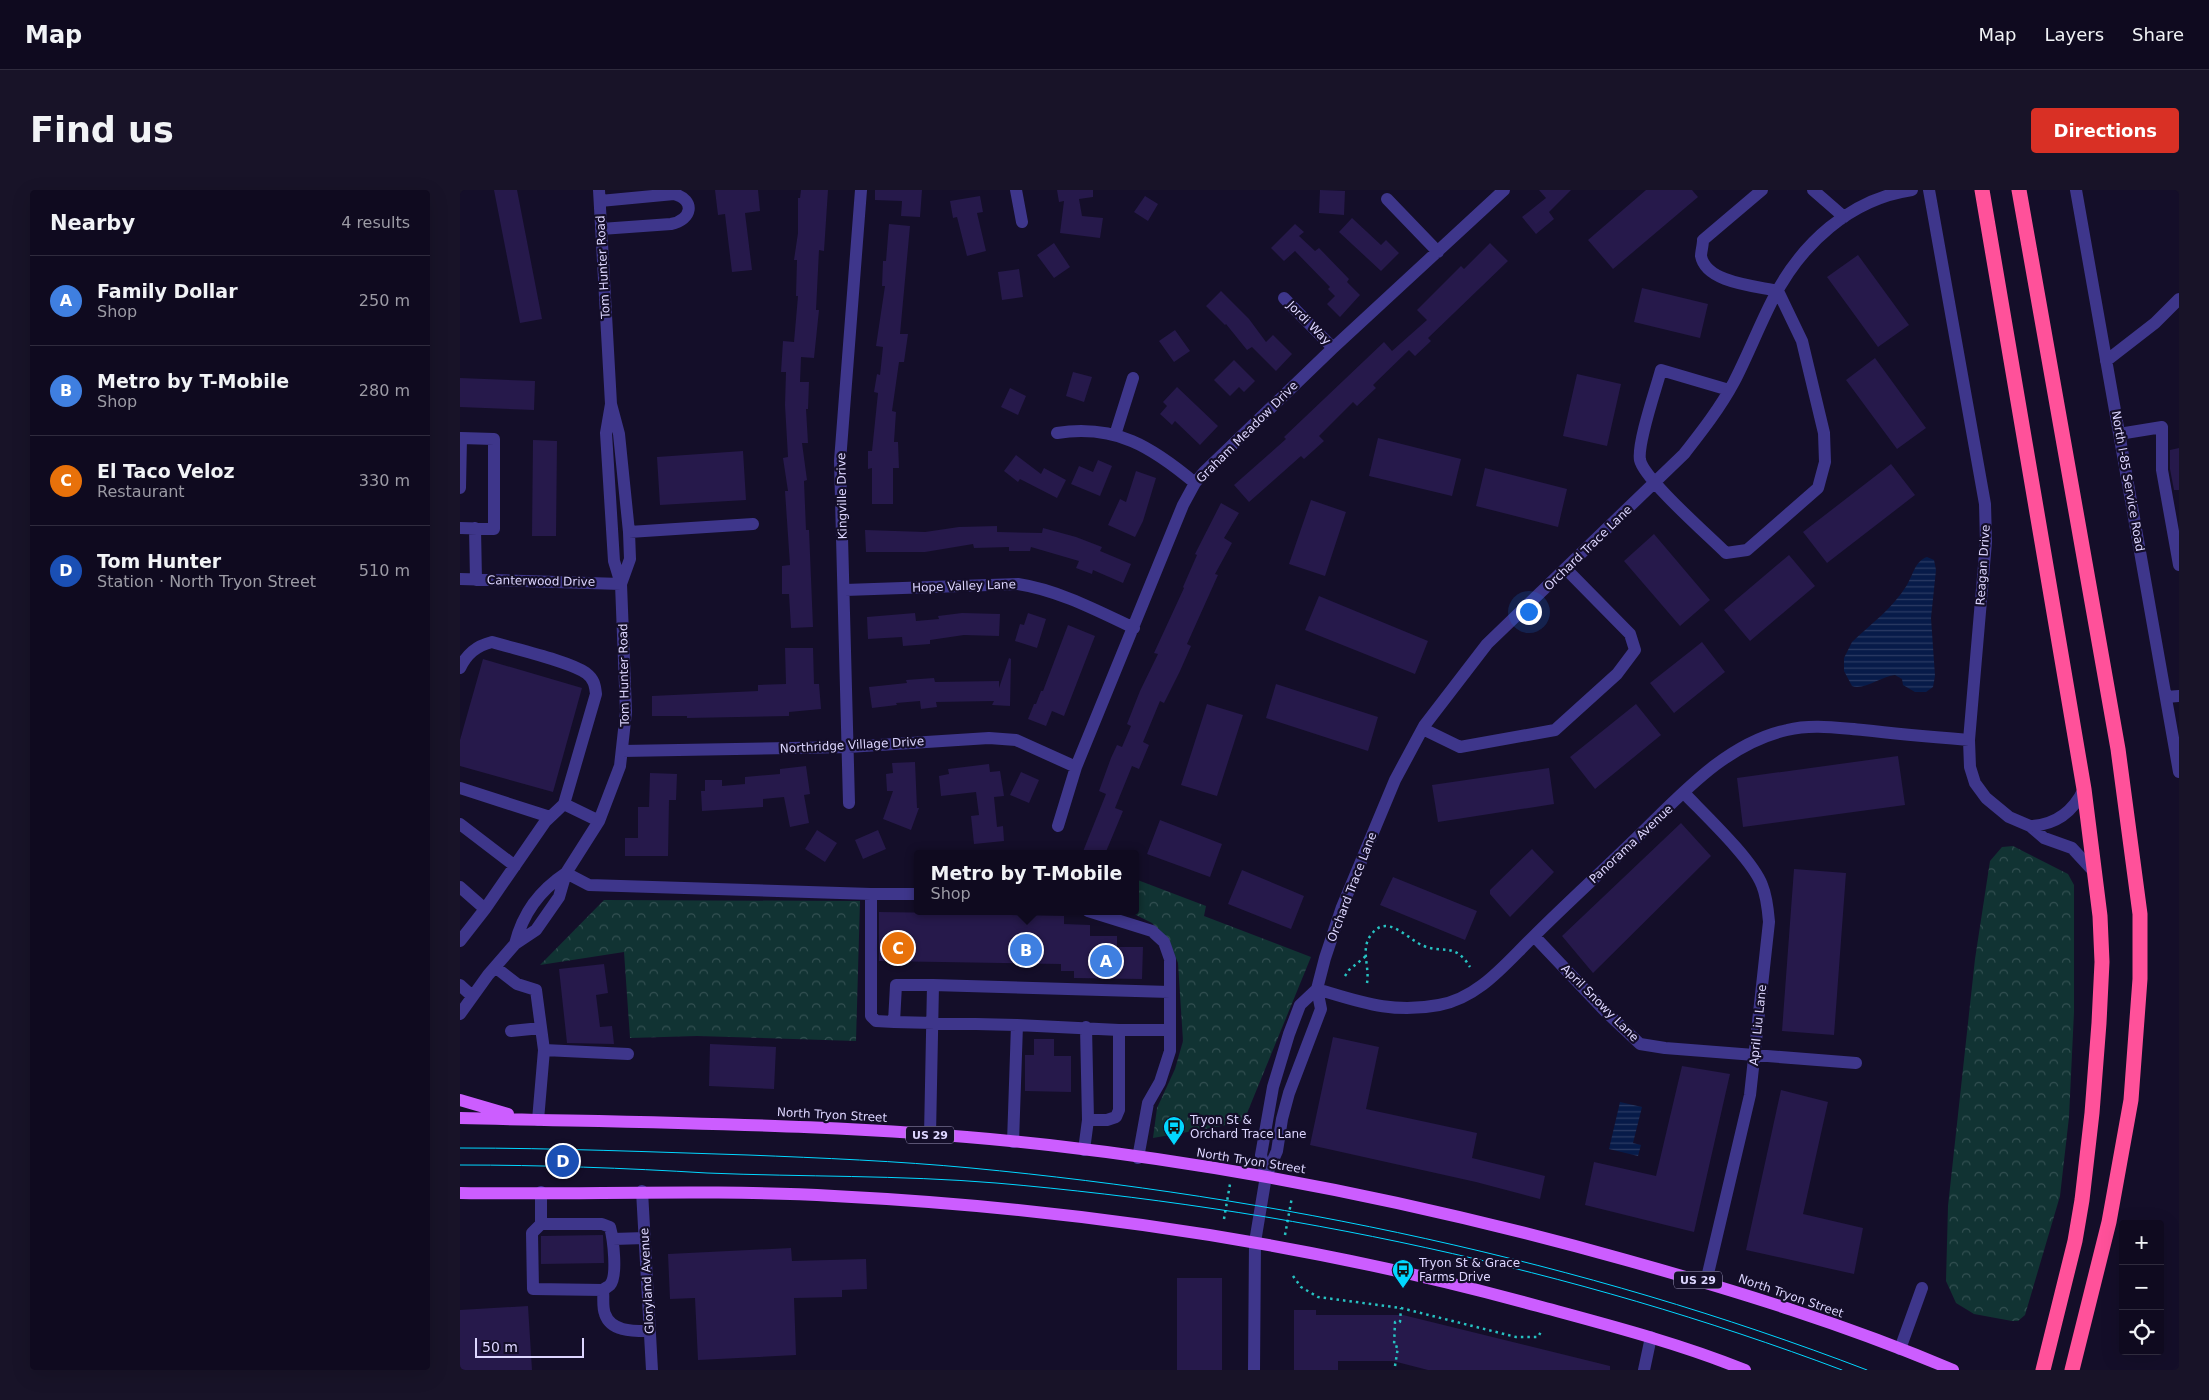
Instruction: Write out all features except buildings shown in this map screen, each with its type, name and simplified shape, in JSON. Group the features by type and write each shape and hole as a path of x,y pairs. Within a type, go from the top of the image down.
{"highway":[{"path":"1982,190 2084,789 2096,874 2102,962 2092,1113 2082,1200 2075,1241 2043,1370"},
{"path":"2019,190 2118,748 2140,914 2140,988 2131,1100 2109,1222 2073,1369"}],"main road":[{"path":"460,1100 524,1120"},
{"name":"North Tryon Street","path":"460,1118 787,1127 930,1135 1084,1150 1266,1176 1364,1194 1490,1224 1706,1282 1900,1349 1952,1370"},
{"path":"460,1192 642,1191 831,1196 933,1202 1084,1218 1255,1242 1351,1260 1488,1292 1651,1337 1745,1370"}],"street":[{"name":"Kingville Drive","path":"849,803 840,461 861,190"},
{"path":"1016,190 1022,222"},
{"name":"Graham Meadow Drive","path":"1058,826 1076,767 1184,505 1195,484 1204,472 1333,348 1504,190"},
{"path":"1729,390 1661,370 1642,439 1640,458 1644,470 1726,553 1747,550 1818,488 1825,462 1824,432 1802,341 1778,290 1723,279 1709,271 1701,256 1703,240 1762,190"},
{"path":"1813,190 1844,217"},
{"name":"Orchard Trace Lane","path":"1254,1370 1255,1242 1266,1176 1278,1151 1282,1119 1289,1093 1321,1009 1317,989 1328,949 1356,873 1398,774 1423,729 1455,684 1487,644 1684,454 1710,420 1729,390 1778,290 1788,272 1806,249 1827,229 1844,217 1880,198 1912,190"},
{"name":"Reagan Drive","path":"1929,190 1985,504 1986,542 1969,740 1970,767 1975,783 1986,798 2009,817 2030,826 2044,838 2072,848 2096,874"},
{"name":"North I-85 Service Road","path":"2080,191 2106,361 2179,772"},
{"path":"599,196 674,194 683,196 688,203 689,211 686,218 671,224 601,229"},
{"name":"Tom Hunter Road","path":"599,196 611,404 619,434 629,532 630,559 621,584"},
{"path":"1387,199 1438,252"},
{"name":"Jordi Way","path":"1284,298 1333,348"},
{"path":"2106,361 2155,323 2179,299"},
{"path":"1115,436 1133,378"},
{"name":"Tom Hunter Road","path":"460,1014 494,967 515,944 520,922 548,885 566,872 599,821 620,766 626,703 621,584 614,561 606,433 611,404"},
{"path":"2119,434 2162,427 2162,470 2179,565"},
{"path":"1057,433 1091,430 1115,436 1155,452 1195,484"},
{"path":"460,488 461,438 494,439 494,529 460,528"},
{"path":"629,532 753,524"},
{"path":"475,528 476,580"},
{"path":"1423,729 1460,747 1555,730 1617,674 1635,650 1630,634 1566,569"},
{"name":"Canterwood Drive","path":"460,579 621,584"},
{"name":"Hope Valley Lane","path":"844,590 1018,584 1032,586 1134,628"},
{"path":"460,668 468,654 482,644 492,642 574,667 587,674 595,683 596,694 564,804 550,817 485,909 462,935"},
{"path":"2166,697 2179,696"},
{"name":"Panorama Avenue","path":"1317,989 1384,1008 1415,1008 1442,1005 1469,993 1493,978 1534,936 1684,794 1733,752 1757,740 1787,730 1818,726 1969,740"},
{"name":"Northridge Village Drive","path":"622,751 848,747 1004,738 1030,746 1076,767"},
{"path":"2030,826 2042,825 2062,816 2077,803 2084,789"},
{"path":"461,790 550,817"},
{"name":"April Liu Lane","path":"1684,794 1750,865 1762,883 1769,922 1750,1095 1706,1282"},
{"path":"564,804 599,821"},
{"path":"460,824 515,866"},
{"path":"566,872 589,885 914,894"},
{"path":"460,887 485,909"},
{"path":"872,894 871,1016 876,1021 1119,1030 1170,1030"},
{"path":"1101,915 1152,931 1164,942 1170,959 1170,1052 1160,1082 1148,1103 1138,1158"},
{"name":"April Snowy Lane","path":"1534,936 1607,1013 1640,1044 1797,1060 1856,1063"},
{"path":"494,967 518,984 536,990 544,1050 538,1120"},
{"path":"460,985 472,996"},
{"path":"894,1022 896,985 1170,992"},
{"path":"930,1135 933,985"},
{"name":"Orchard Trace Lane","path":"1266,1176 1261,1155 1273,1088 1300,1005 1317,989"},
{"path":"1013,1142 1017,1025"},
{"path":"511,1031 541,1028"},
{"path":"1084,1150 1088,1120 1086,1028"},
{"path":"1088,1120 1107,1120 1116,1117 1119,1110 1119,1030"},
{"path":"544,1050 628,1054"},
{"name":"Gloryland Avenue","path":"642,1191 652,1370"},
{"path":"541,1192 541,1224 532,1234 532,1290 603,1290 610,1285 613,1278 613,1239 610,1227 602,1224 541,1224"},
{"path":"613,1239 645,1238"},
{"path":"1900,1349 1922,1288"},
{"path":"603,1290 605,1314 613,1325 626,1331 650,1331"},
{"path":"1644,1370 1651,1337"}],"path":[{"path":"1366,983 1369,969 1366,956 1367,944 1370,936 1375,930 1392,926 1401,930 1415,942 1426,947 1441,948 1458,953 1470,967"},
{"path":"1345,976 1348,970 1366,956"},
{"path":"1224,1219 1230,1180"},
{"path":"1285,1237 1292,1197"},
{"path":"1293,1276 1302,1287 1318,1297 1401,1308 1516,1337 1538,1337 1542,1330"},
{"path":"1395,1366 1398,1347 1394,1346 1395,1322 1400,1322 1401,1308"}],"green space":[{"path":"2013,846 2068,874 2074,885 2074,1012 2069,1117 2060,1196 2025,1315 2018,1321 1974,1314 1956,1303 1946,1281 1948,1206 1975,959 1990,861 2002,847"},
{"path":"1139,881 1206,906 1204,916 1311,957 1243,1123 1240,1121 1153,1138 1157,1108 1175,1069 1183,1041 1178,963 1169,941 1152,923 1136,915 1139,915"},
{"path":"604,900 860,901 856,1041 697,1036 630,1038 624,952 540,965"}],"water":[{"path":"1927,557 1934,560 1936,570 1931,618 1935,676 1933,687 1926,692 1915,692 1903,685 1902,679 1895,675 1862,687 1852,686 1844,671 1844,658 1852,642 1895,601 1907,585 1917,565"},
{"path":"1620,1102 1642,1107 1633,1143 1641,1145 1638,1156 1609,1149"}],"tram line":[{"path":"460,1148 640,1151 887,1162 971,1168 1085,1180 1199,1196 1313,1216 1426,1239 1538,1265 1649,1296 1759,1331 1867,1370"},
{"path":"460,1165 584,1167 707,1173 960,1180 1104,1194 1212,1208 1319,1226 1426,1248 1531,1273 1636,1301 1740,1334 1842,1370"}],"place":[{"name":"El Taco Veloz","path":"898,948"},
{"name":"Metro by T-Mobile","path":"1026,950"},
{"name":"Family Dollar","path":"1106,961"},
{"name":"Tryon St & Orchard Trace Lane","path":"1174,1146"},
{"name":"Tom Hunter","path":"563,1161"},
{"name":"Tryon St & Grace Farms Drive","path":"1403,1289"}]}
